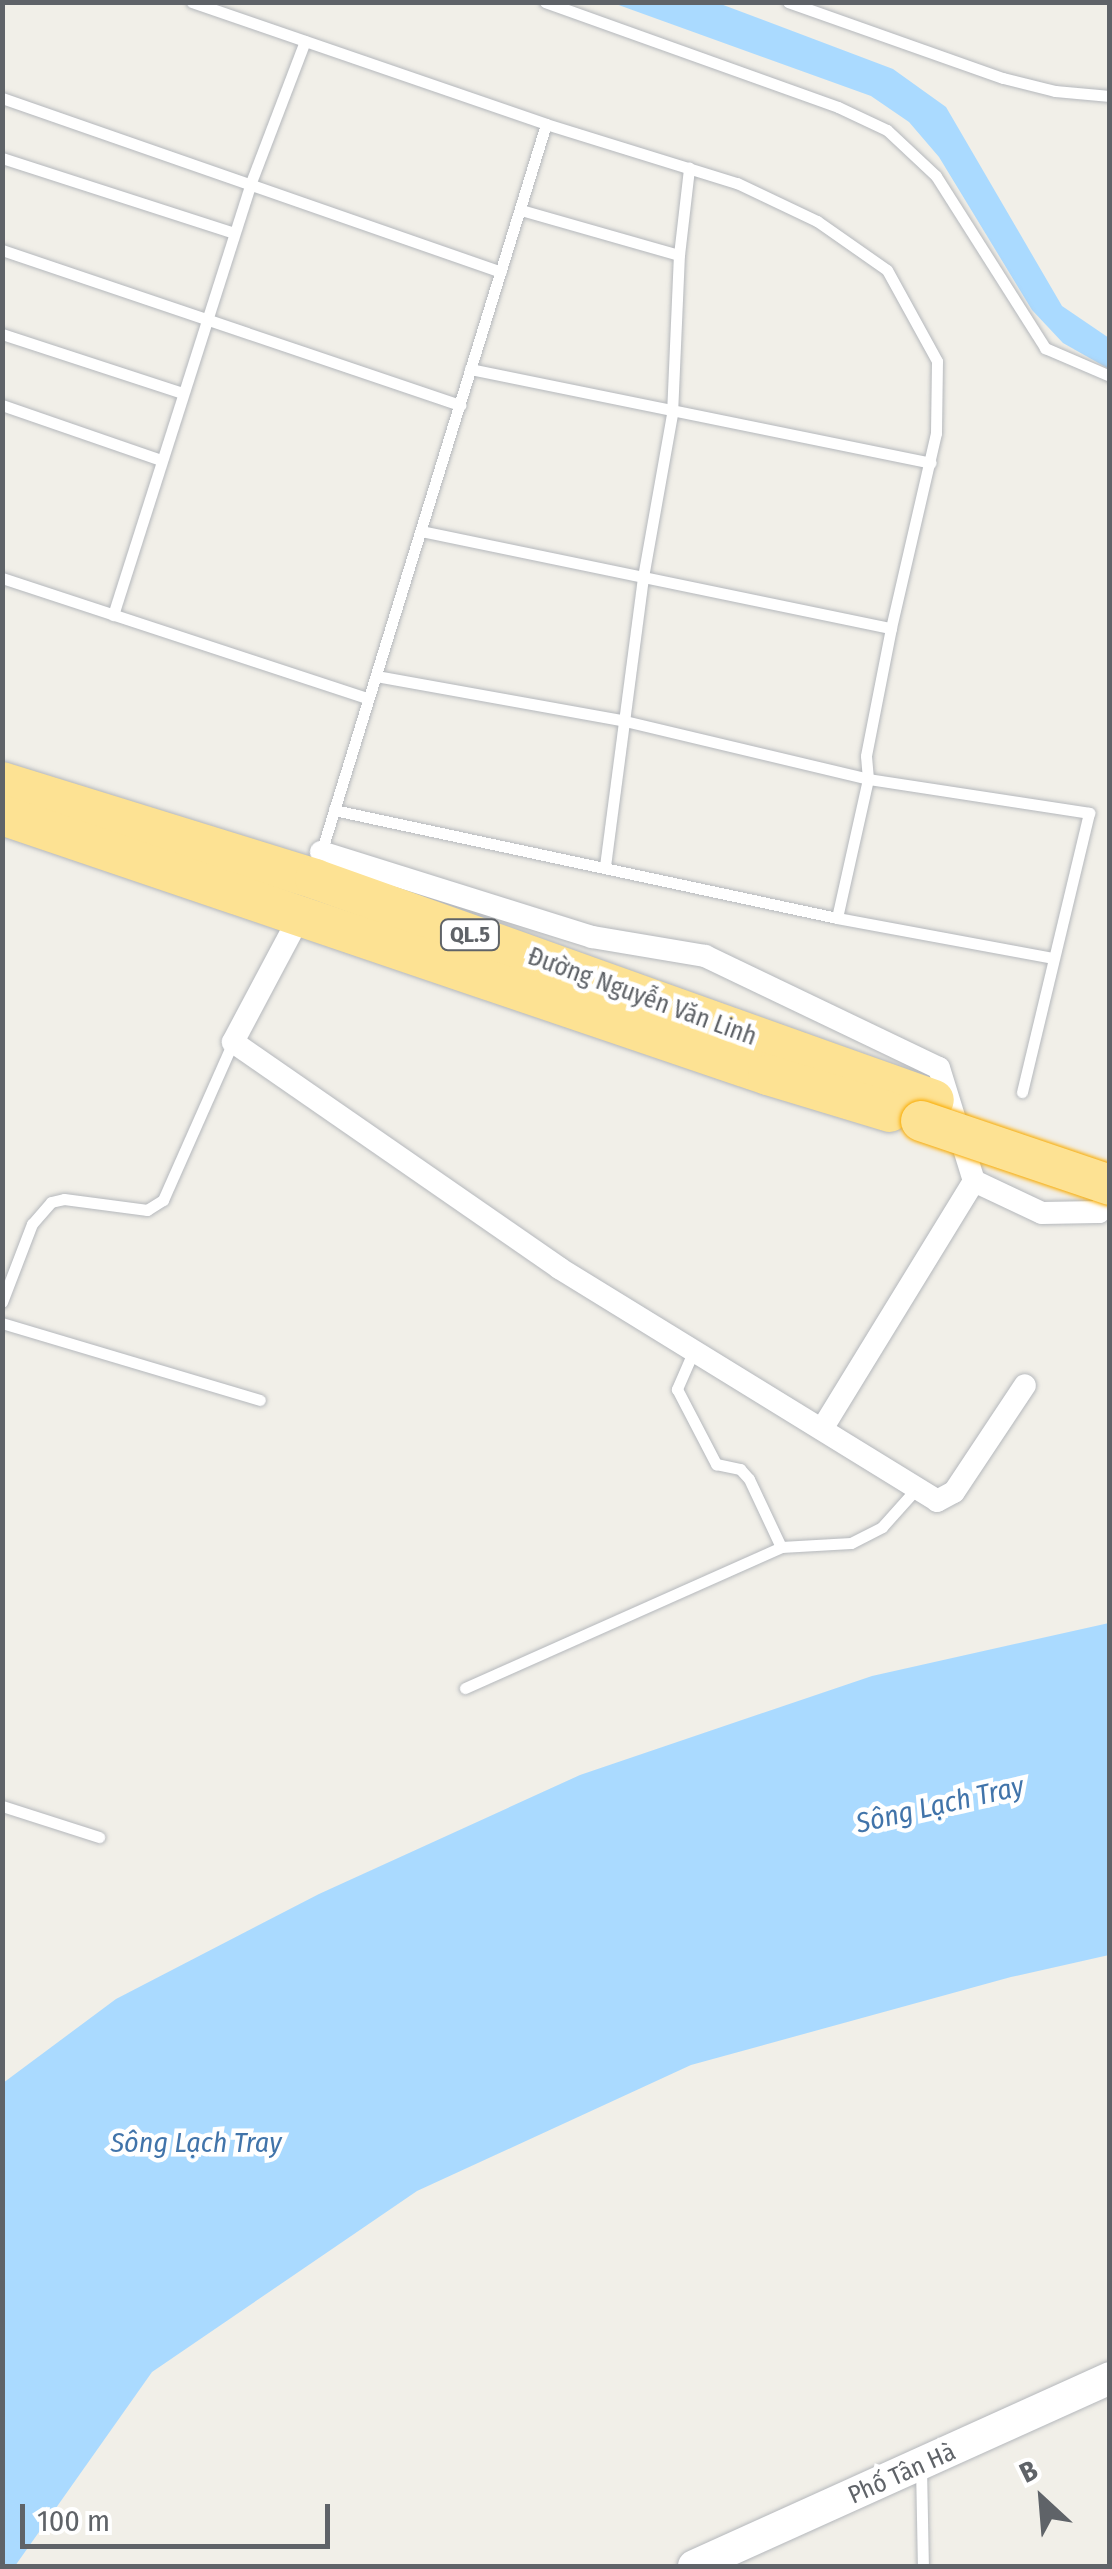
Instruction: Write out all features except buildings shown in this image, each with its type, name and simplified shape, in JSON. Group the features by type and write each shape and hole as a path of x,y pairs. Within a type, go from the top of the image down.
{"highway":[{"name":"Đường Nguyễn Văn Linh","path":"2,782 313,882 928,1111 1110,1185"},
{"name":"Đường Nguyễn Văn Linh","path":"2,815 313,882"},
{"name":"Đường Nguyễn Văn Linh","path":"928,1111 1110,1156"}],"street":[{"path":"1025,1385 954,1492 937,1500 559,1268 233,1042 313,882 705,956 939,1068 974,1181 1042,1213 1100,1212 1110,1194"},
{"path":"822,1429 974,1181"},
{"name":"Phố Tân Hà","path":"694,2566 1110,2378"}],"lane":[{"path":"192,2 546,124 737,183 817,221 887,270 937,361 936,432 890,628 866,756 868,779 836,918"},
{"path":"545,2 584,8 838,107 887,130 936,176 1045,348 1110,376"},
{"path":"788,2 1003,78 1055,91 1108,96 1110,79"},
{"path":"112,615 250,184 305,41"},
{"path":"2,98 501,272"},
{"path":"313,882 546,124"},
{"path":"2,158 234,234"},
{"path":"606,866 643,577 672,414 678,254 689,168"},
{"path":"521,210 678,254"},
{"path":"2,250 460,405"},
{"path":"2,334 182,393"},
{"path":"470,369 672,414 930,463"},
{"path":"2,406 161,460"},
{"path":"420,530 890,628"},
{"path":"2,578 367,698"},
{"path":"376,676 625,722 868,779 1089,814 1022,1092"},
{"path":"334,810 836,918 1052,958"},
{"path":"2,1302 32,1224 51,1202 64,1199 147,1210 163,1200 233,1042"},
{"path":"2,1323 260,1400"},
{"path":"694,1350 676,1389 716,1464 740,1470 748,1479 781,1547"},
{"path":"464,1688 781,1547 852,1543 882,1527 917,1488"},
{"path":"2,1806 100,1837"},
{"path":"921,2465 923,2566"}],"water":[{"path":"613,3 718,3 893,69 946,107 1062,306 1109,338 1109,369 1063,343 1032,310 939,157 909,122 871,96"},
{"name":"Sông Lạch Tray","path":"1109,1623 1109,1955 1011,1977 691,2065 417,2191 152,2372 15,2566 3,2566 3,2083 116,1999 319,1894 580,1775 872,1676"}]}
